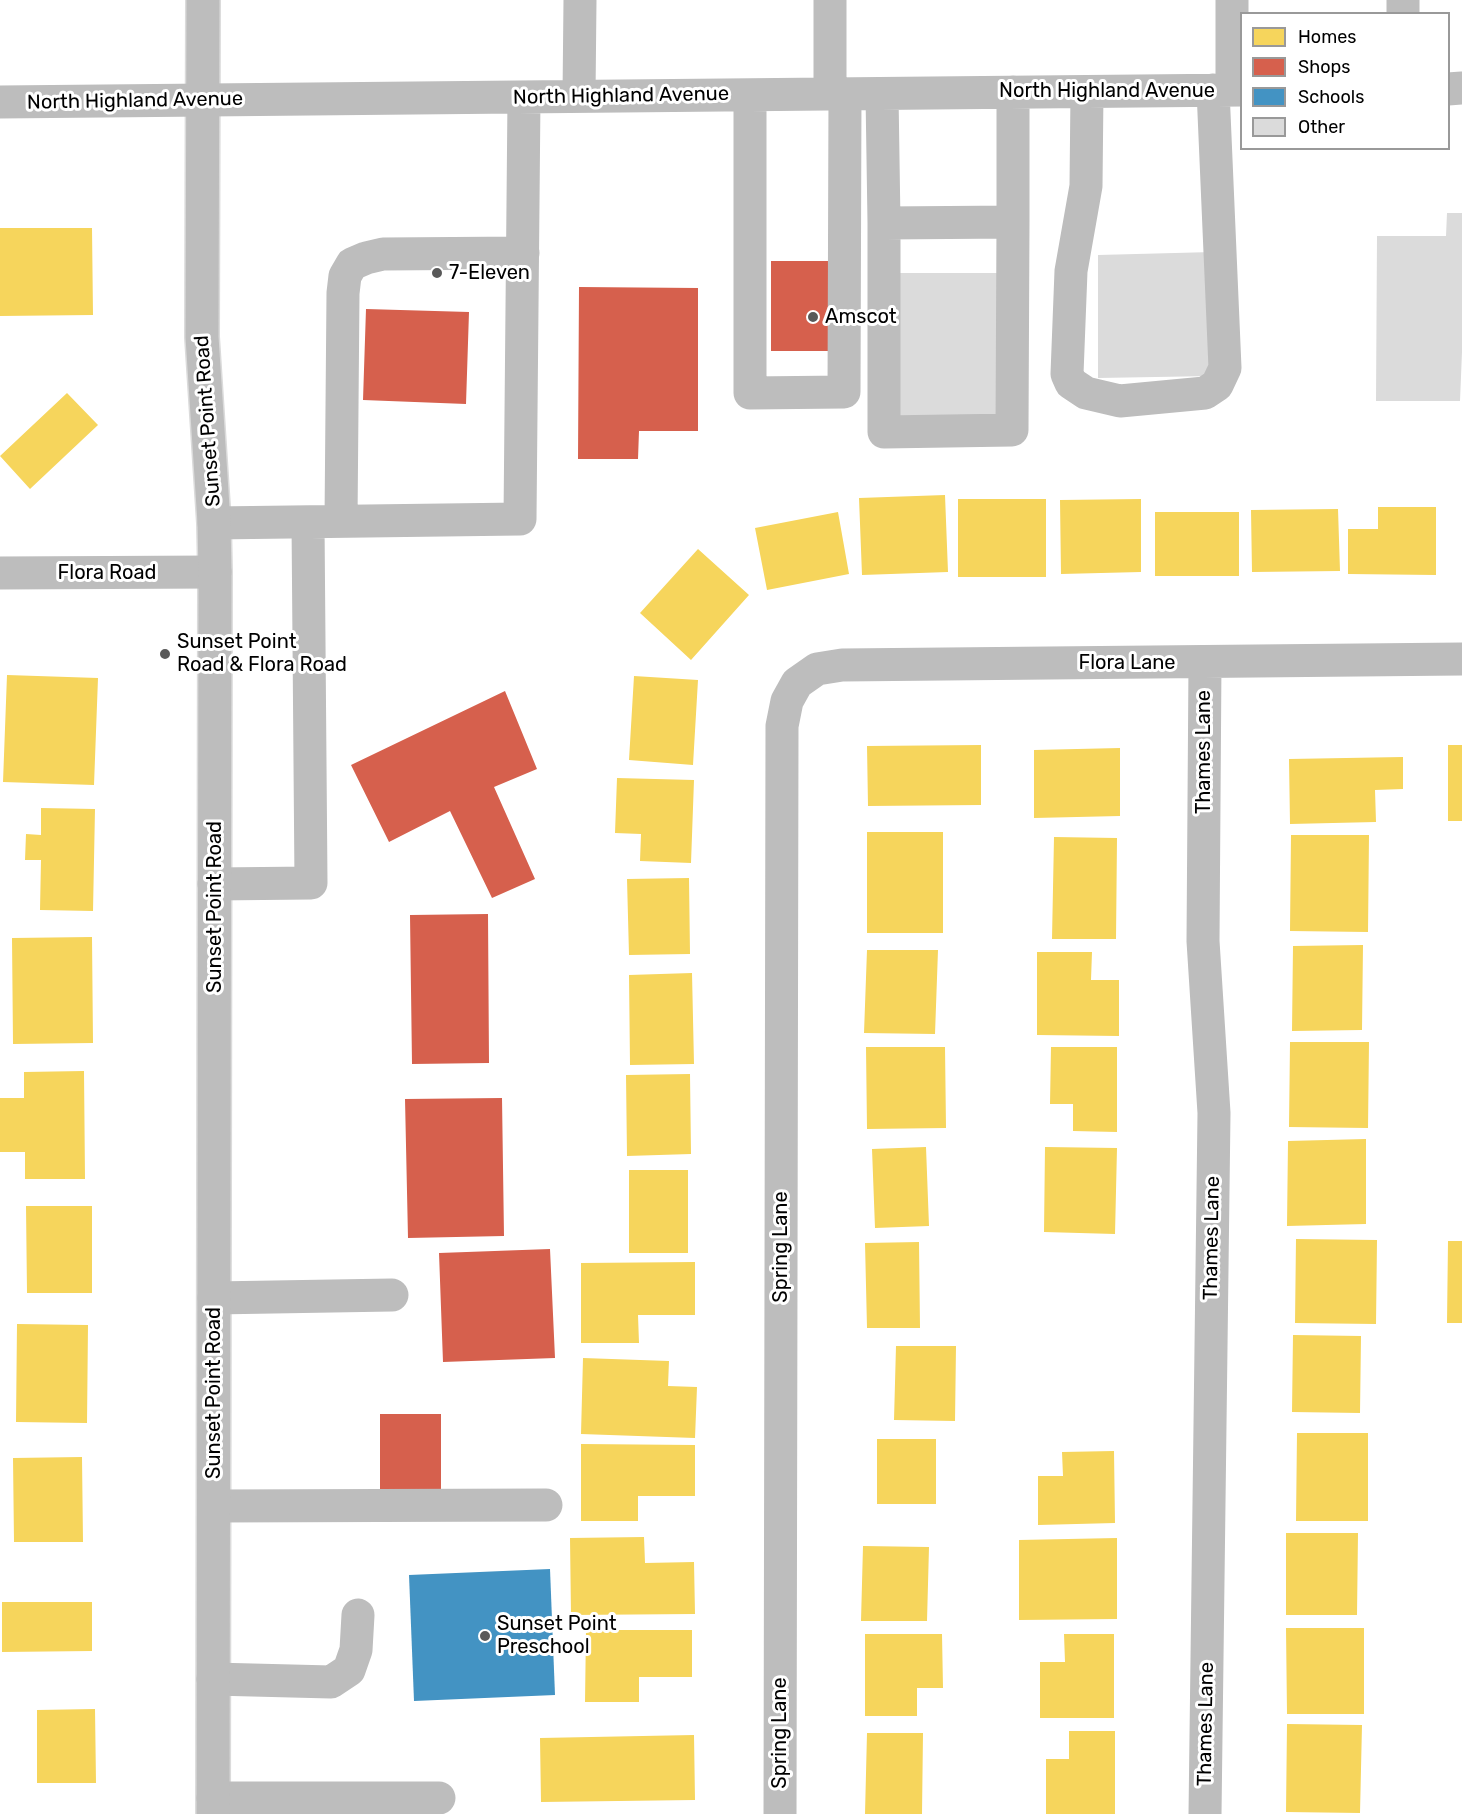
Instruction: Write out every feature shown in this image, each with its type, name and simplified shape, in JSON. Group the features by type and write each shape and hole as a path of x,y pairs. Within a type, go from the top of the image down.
{"street":[{"name":"Sunset Point Road","path":"203,0 202,338 215,572 213,1806"},
{"path":"579,96 580,0"},
{"path":"750,95 750,393 844,392 837,94 830,0"},
{"path":"1087,92 1086,186 1071,271 1067,374 1071,383 1086,393 1120,400 1205,393 1217,385 1225,368 1232,0"},
{"name":"North Highland Avenue","path":"0,102 1229,90"},
{"path":"882,94 884,432 1012,430 1013,92"},
{"path":"214,524 520,519 524,97"},
{"path":"884,223 1013,222"},
{"path":"341,521 343,293 345,276 352,264 383,254 523,253"},
{"path":"214,884 311,883 308,522"},
{"name":"Flora Road","path":"0,573 215,572"},
{"name":"Flora Lane","path":"797,683 817,669 842,665 1462,659"},
{"name":"Thames Lane","path":"1204,662 1203,941 1214,1113 1205,1814"},
{"name":"Spring Lane","path":"780,1814 782,726 787,700 797,683"},
{"path":"214,1298 392,1295"},
{"path":"214,1506 546,1505"},
{"path":"213,1678 331,1682 349,1670 356,1650 358,1616"},
{"path":"213,1806 439,1798"}],"building: Homes":[{"path":"0,228 92,228 93,315 0,316"},
{"path":"67,393 98,425 30,489 0,456"},
{"path":"945,495 948,572 862,575 859,498"},
{"path":"958,499 1046,499 1046,577 958,577"},
{"path":"1141,499 1141,572 1061,574 1060,500"},
{"path":"1378,507 1436,507 1436,575 1348,574 1348,529 1378,529"},
{"path":"1338,509 1340,571 1252,572 1251,510"},
{"path":"838,512 849,574 767,590 755,528"},
{"path":"1155,512 1239,512 1239,576 1155,576"},
{"path":"698,549 749,595 691,660 640,613"},
{"path":"7,675 98,678 94,785 3,782"},
{"path":"634,676 698,680 693,765 629,760"},
{"path":"981,745 981,805 868,806 867,746"},
{"path":"1448,745 1462,745 1462,821 1448,821"},
{"path":"1120,748 1120,816 1034,818 1034,750"},
{"path":"1403,757 1403,789 1375,790 1376,822 1290,824 1289,759"},
{"path":"617,778 694,780 691,863 640,861 641,834 615,833"},
{"path":"41,808 95,809 93,911 40,910 41,860 25,860 26,834 41,835"},
{"path":"867,832 943,832 943,933 867,933"},
{"path":"1291,835 1369,835 1368,932 1290,931"},
{"path":"1054,837 1117,838 1116,939 1052,939"},
{"path":"689,878 690,954 629,955 627,879"},
{"path":"92,937 93,1043 13,1044 12,938"},
{"path":"1363,945 1362,1030 1292,1031 1293,946"},
{"path":"867,950 938,950 935,1034 864,1033"},
{"path":"1037,952 1092,952 1091,980 1119,980 1119,1036 1037,1035"},
{"path":"692,973 694,1064 630,1065 629,975"},
{"path":"1290,1042 1369,1042 1368,1128 1289,1127"},
{"path":"866,1047 945,1047 946,1128 867,1129"},
{"path":"1051,1047 1117,1047 1117,1132 1073,1131 1073,1104 1050,1104"},
{"path":"84,1071 85,1179 25,1179 25,1152 0,1152 0,1098 24,1098 24,1072"},
{"path":"690,1074 691,1154 627,1156 626,1075"},
{"path":"1366,1139 1366,1224 1287,1226 1288,1141"},
{"path":"926,1147 929,1226 875,1228 872,1149"},
{"path":"1045,1147 1117,1148 1115,1234 1044,1232"},
{"path":"629,1170 688,1170 688,1253 629,1253"},
{"path":"26,1206 92,1206 92,1293 27,1293"},
{"path":"1296,1239 1377,1240 1376,1324 1295,1323"},
{"path":"1448,1241 1462,1241 1462,1323 1447,1323"},
{"path":"919,1242 920,1328 867,1328 865,1243"},
{"path":"695,1262 695,1315 638,1315 639,1343 581,1343 581,1263"},
{"path":"17,1324 88,1325 87,1423 16,1422"},
{"path":"1293,1335 1361,1336 1360,1413 1292,1412"},
{"path":"896,1346 956,1346 955,1421 894,1420"},
{"path":"583,1358 669,1361 668,1386 697,1387 695,1438 581,1434"},
{"path":"1297,1433 1368,1433 1368,1521 1296,1521"},
{"path":"877,1439 936,1439 936,1504 877,1504"},
{"path":"581,1444 695,1445 695,1496 638,1496 638,1521 581,1521"},
{"path":"1114,1451 1115,1523 1038,1525 1038,1476 1063,1476 1062,1452"},
{"path":"82,1457 83,1542 14,1542 13,1458"},
{"path":"1286,1533 1358,1533 1357,1615 1286,1615"},
{"path":"644,1537 645,1563 694,1562 695,1614 571,1615 570,1538"},
{"path":"1117,1538 1117,1619 1019,1620 1019,1540"},
{"path":"863,1546 929,1547 927,1621 861,1621"},
{"path":"2,1602 92,1602 92,1651 2,1652"},
{"path":"1286,1628 1364,1628 1364,1714 1287,1714"},
{"path":"586,1630 692,1630 692,1677 639,1677 639,1702 585,1702"},
{"path":"865,1634 942,1634 943,1688 917,1688 917,1716 865,1716"},
{"path":"1064,1634 1114,1634 1114,1718 1040,1718 1040,1662 1065,1662"},
{"path":"95,1709 96,1783 37,1783 37,1710"},
{"path":"1287,1724 1362,1725 1360,1813 1286,1812"},
{"path":"1069,1731 1115,1731 1115,1814 1046,1814 1046,1759 1069,1759"},
{"path":"867,1733 923,1733 922,1814 865,1814"},
{"path":"694,1735 695,1800 541,1802 540,1738"}],"building: Shops":[{"path":"771,261 837,261 837,351 771,351"},
{"path":"579,287 698,288 698,431 639,431 638,459 578,459"},
{"path":"366,309 469,312 466,404 363,400"},
{"path":"505,691 537,769 494,787 535,879 492,898 450,811 389,842 351,765"},
{"path":"488,914 489,1063 412,1064 410,915"},
{"path":"502,1098 504,1236 408,1238 405,1099"},
{"path":"550,1249 555,1358 443,1362 439,1253"},
{"path":"380,1414 441,1414 441,1497 380,1497"}],"building: Schools":[{"path":"550,1569 555,1695 414,1701 409,1575"}],"building: Other":[{"path":"1447,213 1462,213 1460,401 1376,401 1377,236 1446,236"},
{"path":"1213,252 1213,376 1098,378 1098,255"},
{"path":"900,273 1001,273 1001,420 900,420"}],"place":[{"name":"7-Eleven","path":"437,273"},
{"name":"Amscot","path":"813,317"},
{"name":"Sunset Point Road & Flora Road","path":"165,654"},
{"name":"Sunset Point Preschool","path":"485,1636"}]}
